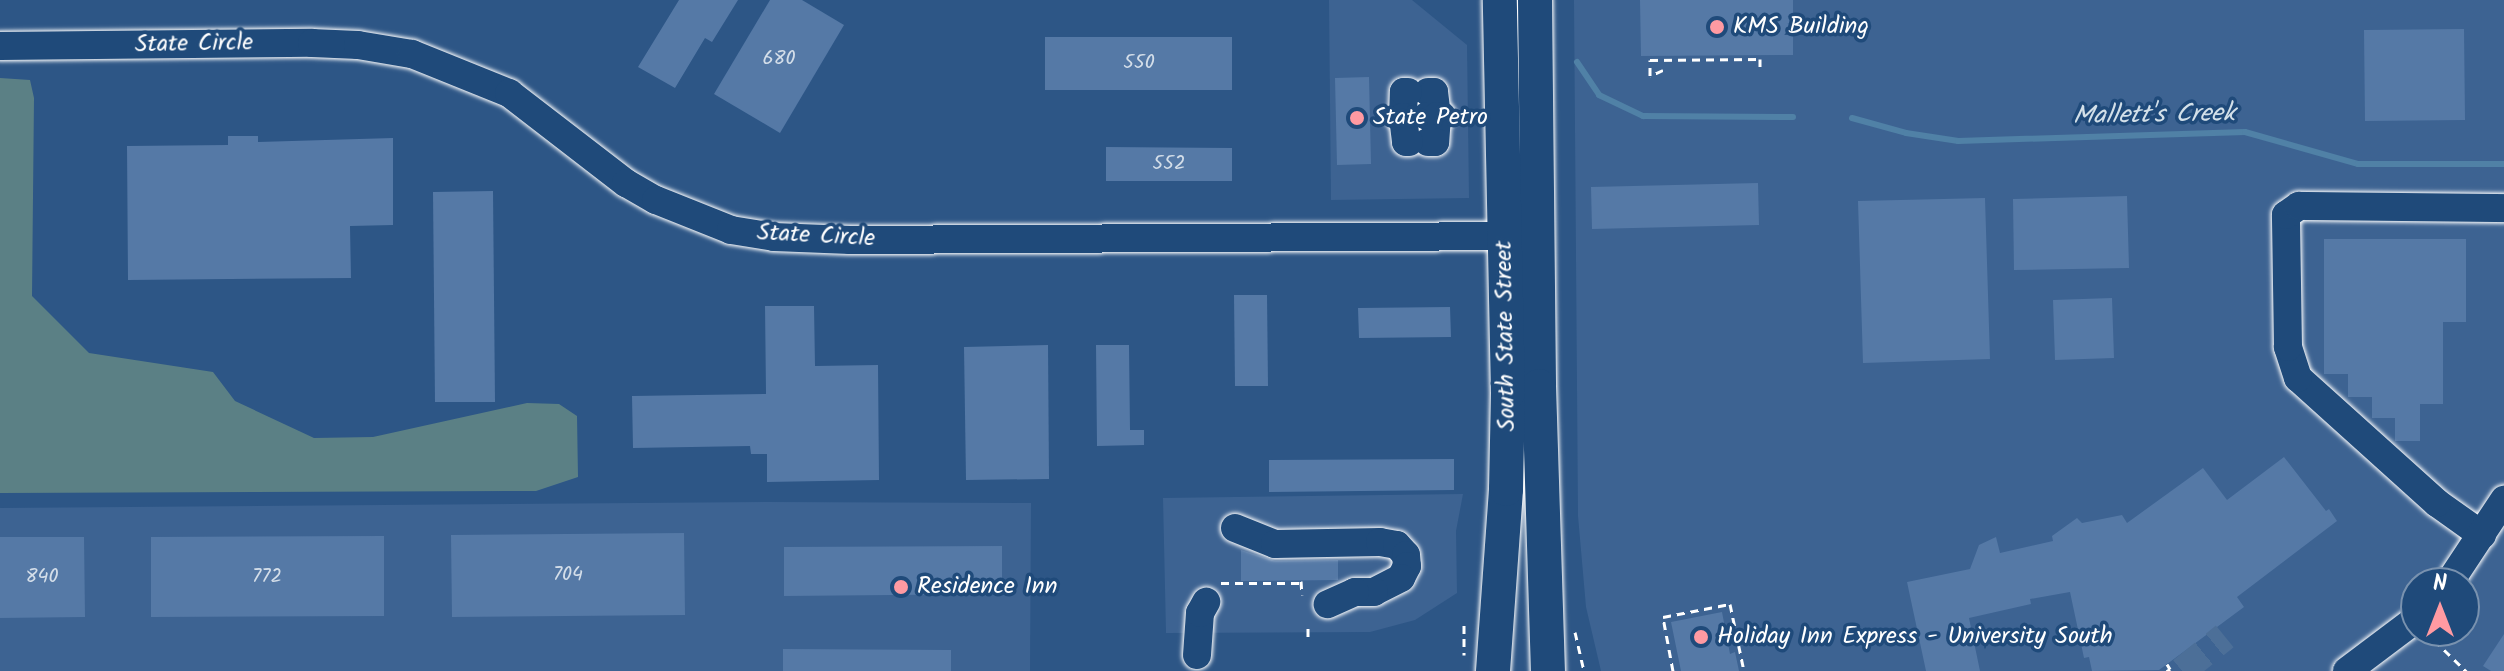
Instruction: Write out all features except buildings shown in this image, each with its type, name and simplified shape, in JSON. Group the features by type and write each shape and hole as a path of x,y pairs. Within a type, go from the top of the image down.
{"main road":[{"name":"South State Street","path":"1500,0 1521,155"},
{"name":"South State Street","path":"1535,0 1521,155 1521,236 1548,671"},
{"name":"South State Street","path":"1478,663 1498,592 1521,236"},
{"path":"1498,592 1528,619 1538,650 1539,671"}],"street":[{"name":"State Circle","path":"0,46 312,43 358,45 412,54 509,93 626,183 656,200 731,230 774,237 850,240 1521,236"},
{"path":"2482,535 2437,503 2298,378 2288,347 2286,215 2299,206 2504,208"},
{"path":"2460,567 2504,500"},
{"path":"1235,528 1275,544 1380,542 1397,545 1406,555 1407,566 1401,578 1389,585 1374,592 1355,592 1315,600"},
{"path":"1197,655 1200,613 1208,593"},
{"path":"2347,671 2400,642"}],"path":[{"path":"1663,70 1650,76 1650,60 1760,59 1760,70"},
{"path":"1208,593 1301,582 1315,600"},
{"path":"1673,671 1663,617 1730,604 1744,671"},
{"path":"1464,625 1478,663"},
{"path":"1308,628 1308,637"},
{"path":"2443,647 2466,671"},
{"path":"2167,664 2170,669 2167,671"}],"shaded area":[{"path":"1329,0 1412,0 1467,45 1469,198 1331,200"},
{"path":"1574,0 2504,0 2504,671 1601,671 1586,607 1578,516"},
{"path":"1463,494 1456,531 1457,593 1415,620 1370,632 1166,633 1163,498"},
{"path":"1031,503 1030,671 0,671 0,508"}],"green space":[{"path":"0,78 30,80 34,98 32,296 89,353 213,372 235,401 314,438 373,437 527,403 559,404 577,416 578,477 536,491 0,493"}],"waterway":[{"name":"Mallett's Creek","path":"1577,62 1599,95 1643,116 1793,117"},
{"name":"Mallett's Creek","path":"1852,118 1906,133 1958,141 2245,132 2358,164 2504,164"}],"tunnel":[{"path":"2182,671 2225,636"}],"place":[{"name":"KMS Building","path":"1717,27"},
{"name":"State Petro","path":"1357,118"},
{"name":"Residence Inn","path":"901,587"},
{"name":"Holiday Inn Express - University South","path":"1701,637"}]}
